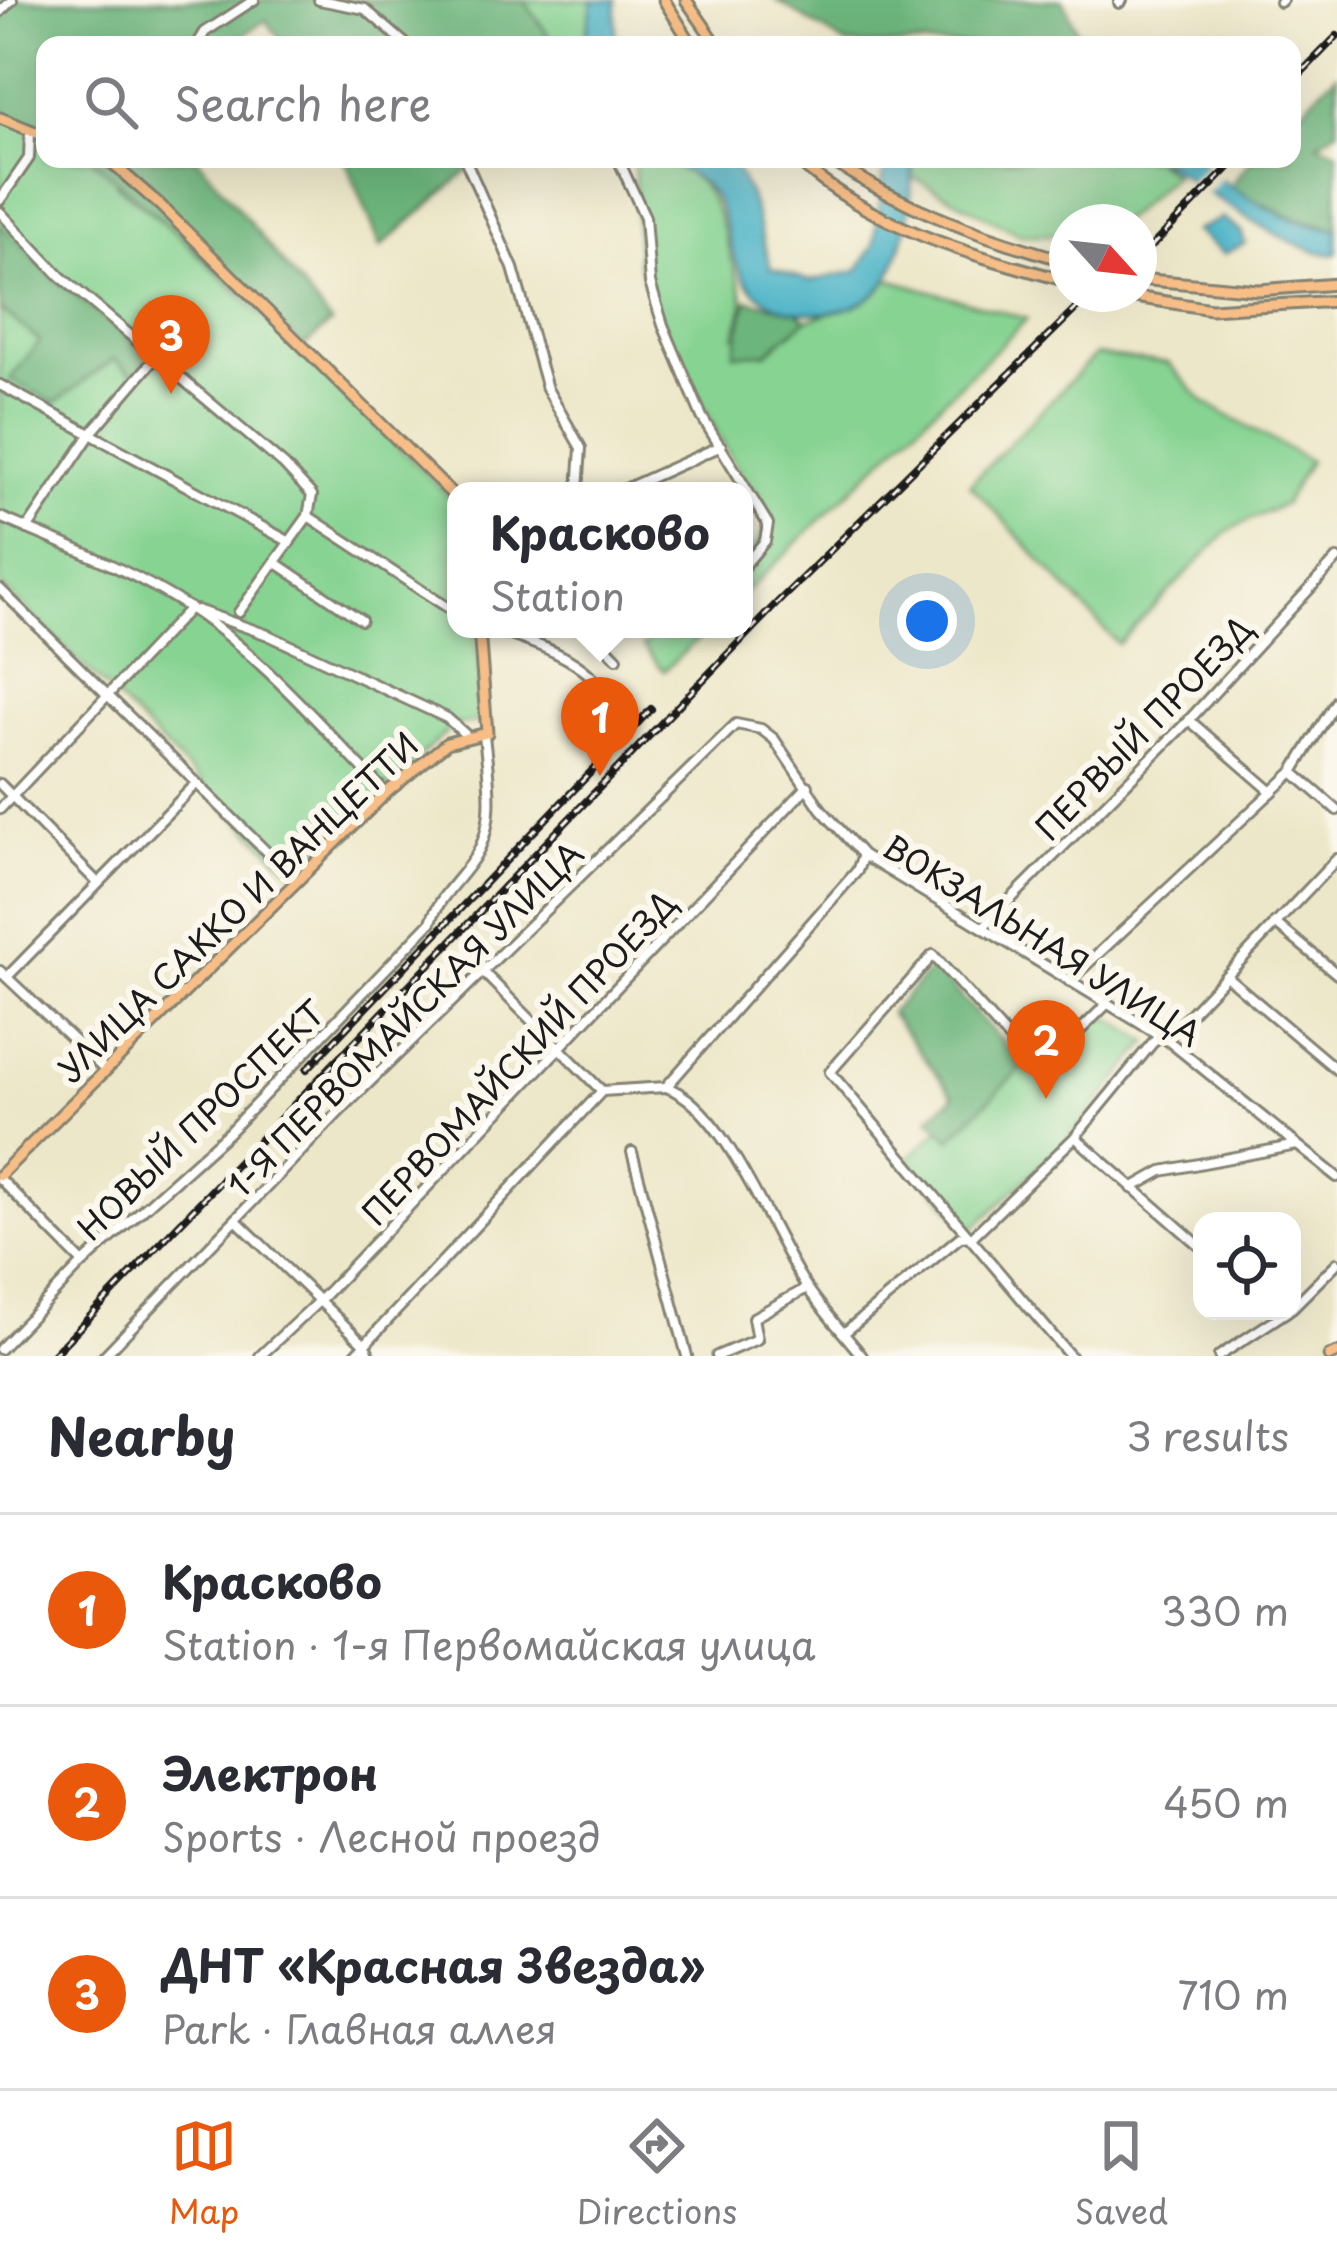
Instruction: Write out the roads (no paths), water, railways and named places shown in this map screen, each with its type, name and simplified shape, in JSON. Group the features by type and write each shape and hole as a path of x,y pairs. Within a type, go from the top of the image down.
{"main road":[{"path":"664,0 686,36"},
{"path":"686,0 711,36"},
{"path":"0,118 36,133"},
{"path":"117,168 160,205 447,489"},
{"path":"809,168 867,210 908,230 1049,276"},
{"path":"845,168 918,212 982,238 1049,256"},
{"path":"1157,281 1258,290 1337,284"},
{"path":"1157,300 1211,309 1337,301"},
{"path":"466,735 484,735 488,723 480,638"},
{"name":"УЛИЦА САККО И ВАНЦЕТТИ","path":"0,1177 103,1068 386,793 447,743 466,735"}],"street":[{"path":"0,12 12,0"},
{"path":"202,36 254,0"},
{"path":"319,0 366,4 398,36"},
{"path":"0,200 29,158 30,131"},
{"path":"469,168 513,268 547,389 581,448 579,482"},
{"path":"622,168 645,217 656,308 702,417 743,482"},
{"path":"0,212 60,276 284,465 312,495 308,516 239,612"},
{"path":"27,529 92,432 156,357"},
{"path":"0,385 290,542"},
{"path":"641,482 721,446"},
{"path":"753,499 768,524 765,541 753,555"},
{"path":"308,516 447,607"},
{"path":"0,517 85,550 190,608 268,635 447,718 466,735"},
{"name":"ПЕРВЫЙ ПРОЕЗД","path":"983,927 1189,720 1337,559"},
{"path":"275,562 361,620"},
{"path":"0,589 295,880"},
{"path":"0,809 190,608"},
{"path":"190,608 287,693 386,793"},
{"path":"518,638 560,654 592,677 587,715"},
{"path":"598,638 617,658"},
{"path":"1069,981 1293,772 1337,700"},
{"path":"1189,720 1272,792"},
{"name":"1-Я ПЕРВОМАЙСКАЯ УЛИЦА","path":"104,1356 339,1112 736,724 746,724"},
{"name":"ВОКЗАЛЬНАЯ УЛИЦА","path":"746,724 774,739 820,809 863,855 1162,1037 1337,1177"},
{"name":"НОВЫЙ ПРОСПЕКТ","path":"0,1349 83,1262 228,1132 431,922 436,904 476,856 486,834 490,799 484,735"},
{"path":"1293,772 1337,810"},
{"path":"0,784 97,882"},
{"path":"103,1068 3,974 195,785"},
{"name":"ПЕРВОМАЙСКИЙ ПРОЕЗД","path":"260,1356 320,1300 808,787"},
{"path":"666,1087 857,871 863,855"},
{"path":"844,1334 960,1237 973,1237 1075,1137 1162,1037 1337,859"},
{"path":"857,871 880,865"},
{"path":"1274,923 1337,974"},
{"path":"1070,1356 830,1072 833,1062 933,955 1031,1063 1046,1064 1108,1003"},
{"path":"484,973 602,1091"},
{"path":"1226,976 1337,1070"},
{"path":"354,1356 602,1091 666,1087 702,1110 723,1136 807,1288 862,1356"},
{"path":"1075,1137 1193,1240"},
{"path":"1132,1188 1162,1171 1299,1144"},
{"path":"632,1152 687,1356"},
{"path":"0,1177 83,1262"},
{"path":"236,1221 365,1345 370,1356"},
{"path":"1301,1295 1337,1262"},
{"path":"717,1356 757,1340 753,1318 807,1288"},
{"path":"1219,1356 1271,1320"}],"water":[{"path":"593,0 616,0 616,36 587,36"},
{"path":"675,168 735,168 750,195 771,268 810,281 857,271 874,245 884,168 913,168 908,218 890,275 880,289 849,308 811,313 775,305 748,284 717,202 691,175"},
{"path":"1171,168 1208,168 1262,205 1300,222 1337,229 1337,254 1297,244"},
{"path":"1222,218 1241,231 1245,243 1224,254 1195,231"}],"railway":[{"path":"1301,73 1337,36"},
{"path":"1157,241 1228,168"},
{"path":"753,628 1073,312"},
{"path":"52,1356 743,638"},
{"path":"307,1069 651,709"}],"place":[{"name":"ДНТ «Красная Звезда»","path":"171,394"},
{"name":"Красково","path":"600,776"},
{"name":"Электрон","path":"1046,1099"}]}
